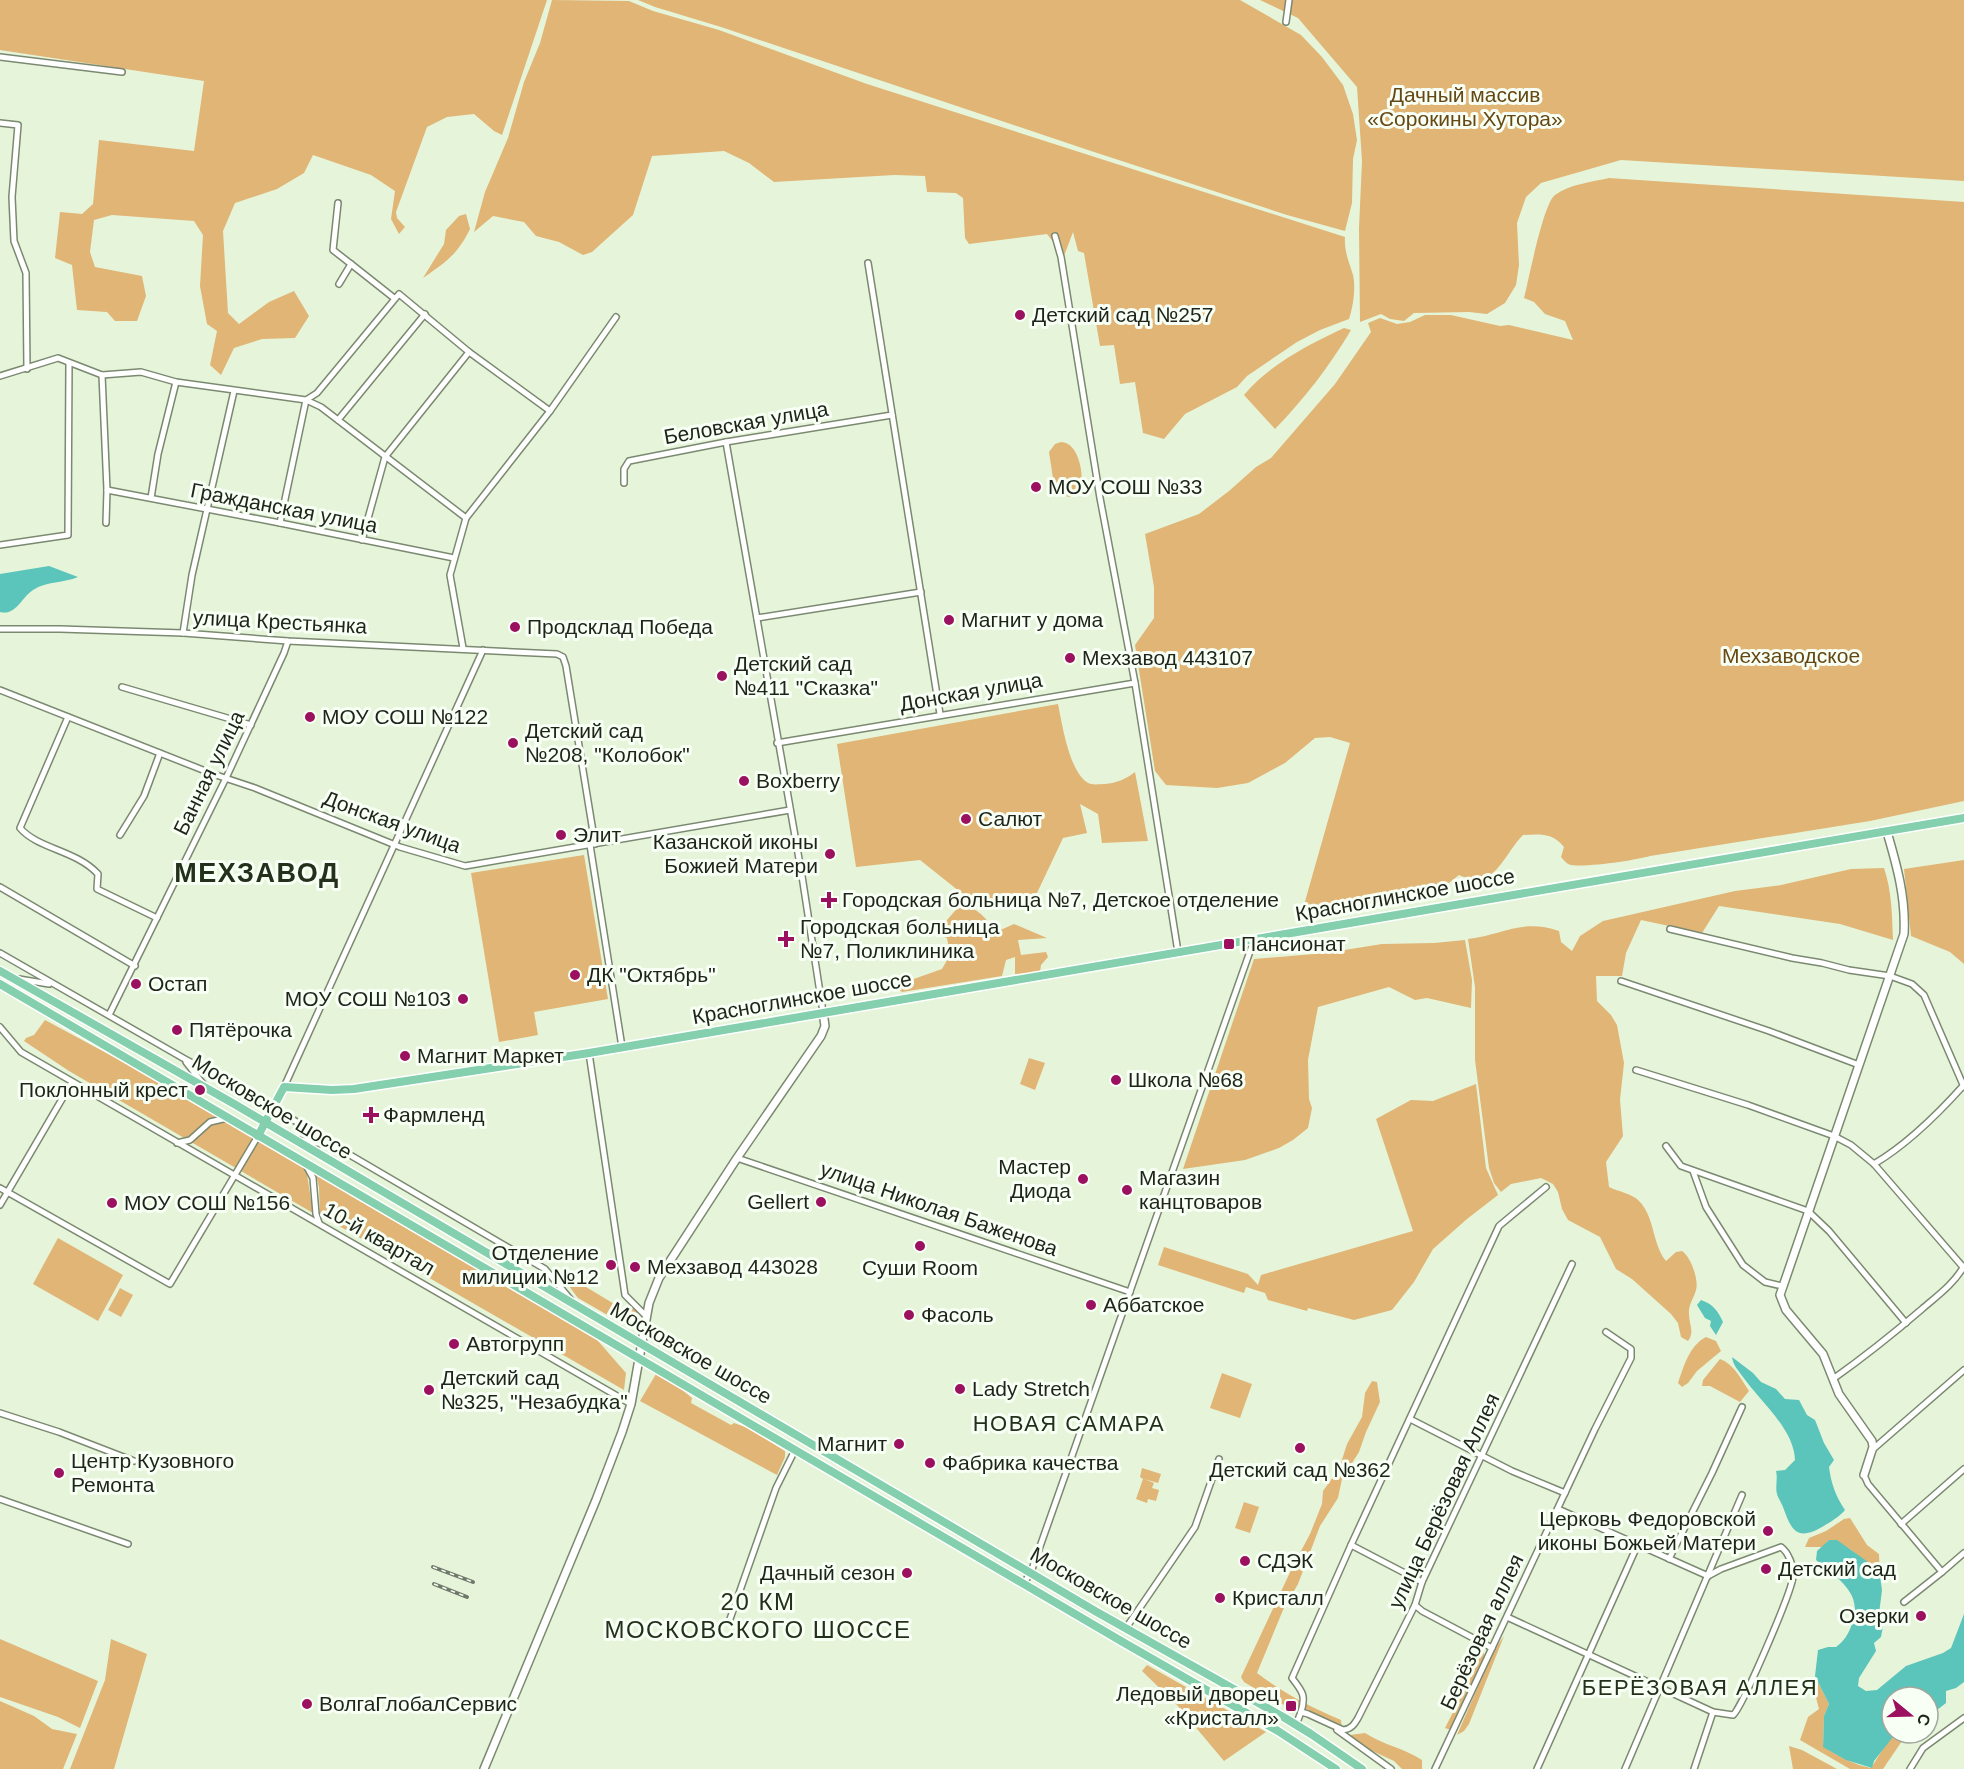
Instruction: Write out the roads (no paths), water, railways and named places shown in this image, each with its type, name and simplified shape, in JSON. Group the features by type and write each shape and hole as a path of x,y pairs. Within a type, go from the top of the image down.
{"main road":[{"name":"Красноглинское шоссе","path":"284,1087 354,1089 589,1053 1964,818"},
{"name":"Московское шоссе","path":"0,971 207,1089 1126,1629 1285,1718 1362,1769"},
{"name":"Московское шоссе","path":"0,984 306,1165 1278,1731 1336,1769"},
{"path":"258,1136 284,1087"},
{"path":"1278,1731 1285,1718"},
{"path":"1303,1747 1311,1734"}],"street":[{"path":"1286,22 1289,0"},
{"path":"0,57 122,72"},
{"path":"0,123 18,124 12,197 14,241 26,273 27,369"},
{"path":"338,203 333,250 394,298"},
{"path":"1055,236 1061,257 1095,469 1135,683 1178,952"},
{"path":"868,263 940,714"},
{"path":"339,284 351,264"},
{"path":"280,523 306,400 316,393 399,294 469,352 550,411"},
{"path":"338,420 425,314"},
{"path":"463,648 450,575 466,518 550,411 616,317"},
{"path":"362,540 385,457 469,352"},
{"path":"0,376 58,358 102,375 141,372 176,382 306,400 321,407 466,518"},
{"path":"0,545 68,535 69,363"},
{"path":"102,375 107,490 106,523"},
{"path":"151,498 158,454 176,382"},
{"path":"183,633 192,575 234,391"},
{"name":"Беловская улица","path":"624,483 624,469 629,461 726,442 892,415"},
{"path":"484,1769 596,1500 631,1404 649,1303 666,1265 821,1036 825,1026 726,442"},
{"name":"Гражданская улица","path":"107,490 454,558"},
{"path":"757,618 921,592"},
{"name":"улица Крестьянка","path":"0,629 183,633 288,641 557,654 563,657 566,666 593,844"},
{"name":"Банная улица","path":"109,1015 226,778 288,641"},
{"path":"284,1087 483,650"},
{"name":"Донская улица","path":"777,742 1135,683"},
{"path":"122,687 251,725"},
{"name":"Донская улица","path":"0,690 395,844 465,866 790,810"},
{"path":"68,717 20,828 27,836 64,851 90,865 98,874 97,889 157,918"},
{"path":"120,835 144,796 160,753"},
{"path":"1887,832 1900,876 1905,915 1904,934 1780,1295 1786,1310 1817,1346 1827,1362 1839,1394 1872,1441 1872,1450 1864,1475 1868,1485 1942,1572"},
{"path":"593,844 622,1047"},
{"path":"0,886 135,966"},
{"path":"1670,929 1792,958 1890,976 1912,984 1924,995 1964,1087 1936,1116 1874,1164"},
{"path":"1024,1583 1031,1572 1254,940"},
{"path":"0,953 53,985 273,1107 333,1145 545,1269 576,1305"},
{"path":"15,978 53,985"},
{"path":"1621,981 1769,1031 1859,1065"},
{"name":"10-й квартал","path":"0,1027 21,1052 631,1404"},
{"path":"589,1053 625,1295 646,1316"},
{"path":"183,1058 207,1089"},
{"path":"1636,1070 1748,1105 1834,1136 1851,1145 1874,1164 1963,1267 1954,1281 1906,1323 1874,1350 1833,1379"},
{"path":"0,1205 72,1082"},
{"path":"177,1143 190,1140 210,1122 227,1118"},
{"path":"0,1188 170,1284 258,1136"},
{"path":"292,1139 333,1145"},
{"path":"1666,1146 1681,1166 1808,1211 1829,1231 1906,1323"},
{"name":"улица Николая Баженова","path":"737,1158 1130,1292"},
{"path":"306,1165 313,1178 319,1223"},
{"path":"1693,1171 1706,1207 1743,1265 1765,1282 1782,1286"},
{"path":"1296,1725 1305,1700 1292,1678 1499,1226 1546,1187"},
{"path":"0,1193 8,1192"},
{"name":"улица Берёзовая Аллея","path":"1328,1724 1343,1730 1348,1730 1353,1725 1415,1605 1422,1582 1572,1264"},
{"name":"Берёзовая аллея","path":"1435,1769 1632,1354 1628,1345 1606,1332"},
{"path":"1872,1450 1964,1370"},
{"path":"1668,1558 1712,1473 1742,1407"},
{"path":"0,1413 59,1432 134,1461"},
{"path":"1410,1419 1482,1456 1565,1493"},
{"path":"730,1619 776,1488 795,1450"},
{"path":"1126,1629 1195,1527 1219,1459"},
{"path":"1901,1524 1964,1469"},
{"path":"1625,1769 1742,1495"},
{"path":"0,1499 128,1544"},
{"path":"1507,1617 1713,1712 1728,1715 1736,1712 1770,1637 1794,1576 1786,1551 1781,1547 1708,1576 1558,1509"},
{"path":"1537,1769 1638,1544"},
{"path":"1351,1545 1422,1582"},
{"path":"1904,1602 1964,1553"},
{"path":"1415,1605 1422,1611 1492,1648"},
{"path":"1300,1712 1328,1724 1391,1769"},
{"path":"1694,1769 1713,1712"},
{"path":"1910,1769 1923,1748 1964,1718"}],"water":[{"path":"49,566 78,577 38,587 14,609 6,613 0,612 0,574"},
{"path":"1701,1300 1715,1308 1723,1322 1716,1335 1710,1326 1711,1321 1705,1318 1697,1305"},
{"path":"1732,1357 1761,1382 1776,1389 1785,1399 1799,1400 1807,1415 1815,1420 1834,1460 1829,1467 1831,1479 1845,1510 1822,1527 1800,1533 1789,1522 1777,1494 1776,1471 1785,1470 1795,1460 1789,1437 1783,1426 1733,1363"},
{"path":"1829,1540 1837,1540 1868,1562 1880,1576 1882,1590 1879,1614 1884,1621 1881,1637 1874,1643 1876,1651 1859,1678 1858,1686 1866,1691 1880,1688 1880,1745 1887,1745 1874,1761 1872,1768 1846,1760 1823,1747 1824,1716 1829,1704 1815,1676 1818,1650 1836,1647 1846,1637 1855,1613 1851,1595 1840,1580 1816,1560 1817,1551"},
{"path":"1964,1614 1964,1682 1946,1691 1946,1703 1940,1708 1940,1685 1883,1685 1906,1666 1951,1648"}],"railway":[{"path":"433,1567 473,1582"},
{"path":"434,1584 467,1597"}],"place":[{"name":"Детский сад №257","path":"1020,315"},
{"name":"МОУ СОШ №33","path":"1036,487"},
{"name":"Магнит у дома","path":"949,620"},
{"name":"Продсклад Победа","path":"515,627"},
{"name":"Мехзавод 443107","path":"1070,658"},
{"name":"Детский сад №411 \"Сказка\"","path":"722,676"},
{"name":"МОУ СОШ №122","path":"310,717"},
{"name":"Детский сад №208, \"Колобок\"","path":"513,743"},
{"name":"Boxberry","path":"744,781"},
{"name":"Салют","path":"966,819"},
{"name":"Элит","path":"561,835"},
{"name":"Казанской иконы Божией Матери","path":"830,854"},
{"name":"Городская больница №7, Детское отделение","path":"829,900"},
{"name":"Городская больница №7, Поликлиника","path":"786,939"},
{"name":"Пансионат","path":"1229,944"},
{"name":"ДК \"Октябрь\"","path":"575,975"},
{"name":"Остап","path":"136,984"},
{"name":"МОУ СОШ №103","path":"463,999"},
{"name":"Пятёрочка","path":"177,1030"},
{"name":"Магнит Маркет","path":"405,1056"},
{"name":"Школа №68","path":"1116,1080"},
{"name":"Поклонный крест","path":"200,1090"},
{"name":"Фармленд","path":"371,1115"},
{"name":"Мастер Диода","path":"1083,1179"},
{"name":"Магазин канцтоваров","path":"1127,1190"},
{"name":"Gellert","path":"821,1202"},
{"name":"МОУ СОШ №156","path":"112,1203"},
{"name":"Суши Room","path":"920,1246"},
{"name":"Отделение милиции №12","path":"611,1265"},
{"name":"Мехзавод 443028","path":"635,1267"},
{"name":"Аббатское","path":"1091,1305"},
{"name":"Фасоль","path":"909,1315"},
{"name":"Автогрупп","path":"454,1344"},
{"name":"Lady Stretch","path":"960,1389"},
{"name":"Детский сад №325, \"Незабудка\"","path":"429,1390"},
{"name":"Магнит","path":"899,1444"},
{"name":"Детский сад №362","path":"1300,1448"},
{"name":"Фабрика качества","path":"930,1463"},
{"name":"Центр Кузовного Ремонта","path":"59,1473"},
{"name":"Церковь Федоровской иконы Божьей Матери","path":"1768,1531"},
{"name":"СДЭК","path":"1245,1561"},
{"name":"Детский сад","path":"1766,1569"},
{"name":"Дачный сезон","path":"907,1573"},
{"name":"Кристалл","path":"1220,1598"},
{"name":"Озерки","path":"1921,1616"},
{"name":"ВолгаГлобалСервис","path":"307,1704"},
{"name":"Ледовый дворец «Кристалл»","path":"1291,1706"}],"district":[{"name":"МЕХЗАВОД","path":"257,873"},
{"name":"НОВАЯ САМАРА","path":"1069,1423"},
{"name":"20 КМ МОСКОВСКОГО ШОССЕ","path":"758,1616"},
{"name":"БЕРЁЗОВАЯ АЛЛЕЯ","path":"1700,1687"}],"park label":[{"name":"Дачный массив «Сорокины Хутора»","path":"1465,107"},
{"name":"Мехзаводское","path":"1791,656"}]}
